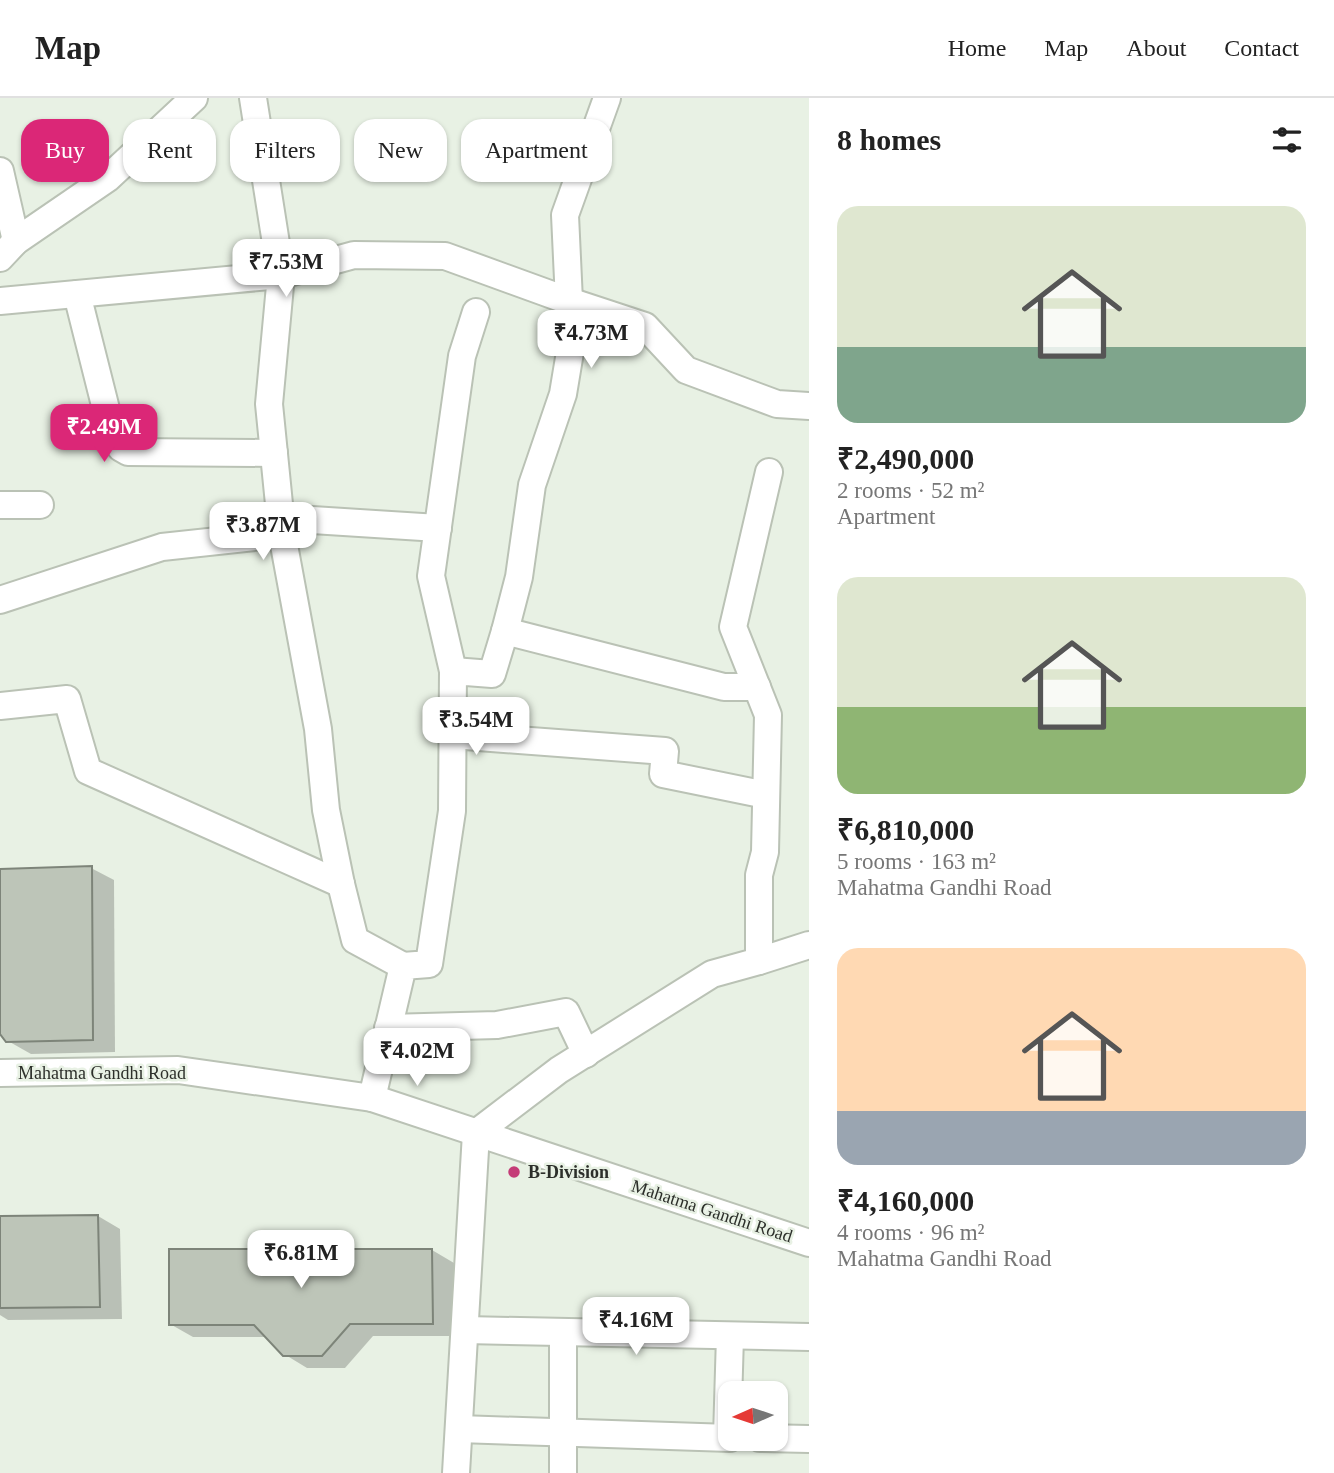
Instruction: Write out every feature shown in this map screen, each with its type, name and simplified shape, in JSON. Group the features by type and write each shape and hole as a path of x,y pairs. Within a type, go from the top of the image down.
{"street":[{"path":"0,171 8,250 108,178 194,98"},
{"path":"253,98 281,275 269,404 274,453 282,526 318,729 326,810 355,940 402,966 429,964 452,811 453,671 431,576 462,356 476,312"},
{"path":"453,671 492,674 505,631 519,577 532,485 563,394 575,322 569,301 565,215 607,98"},
{"path":"0,301 281,275 355,255 444,256 645,326 686,370 778,404 809,406"},
{"path":"77,294 113,437 121,448 128,452 274,453"},
{"path":"759,961 759,875 765,852 768,715 733,627 769,472"},
{"path":"0,505 40,505"},
{"path":"0,600 162,547 282,526 438,528"},
{"path":"505,631 724,687 757,687"},
{"path":"0,706 67,699 88,771 341,884"},
{"path":"452,735 665,751 663,774 766,795"},
{"path":"456,1473 476,1133 559,1070 712,974 809,945"},
{"path":"372,1098 402,966"},
{"path":"388,1028 497,1025 566,1012 586,1054"},
{"name":"Mahatma Gandhi Road","path":"0,1073 178,1070 372,1098 809,1243"},
{"path":"465,1329 809,1337"},
{"path":"563,1332 563,1473"},
{"path":"730,1336 730,1381"},
{"path":"459,1429 718,1437"},
{"path":"788,1439 809,1439"}],"building":[{"path":"92,866 93,1040 6,1042 0,1034 0,869"},
{"path":"98,1215 100,1307 0,1308 0,1216"},
{"path":"267,1239 333,1239 333,1249 432,1249 433,1324 350,1324 322,1356 283,1356 254,1325 169,1325 169,1249 267,1249"}],"place":[{"name":"B-Division","path":"514,1172"}]}
